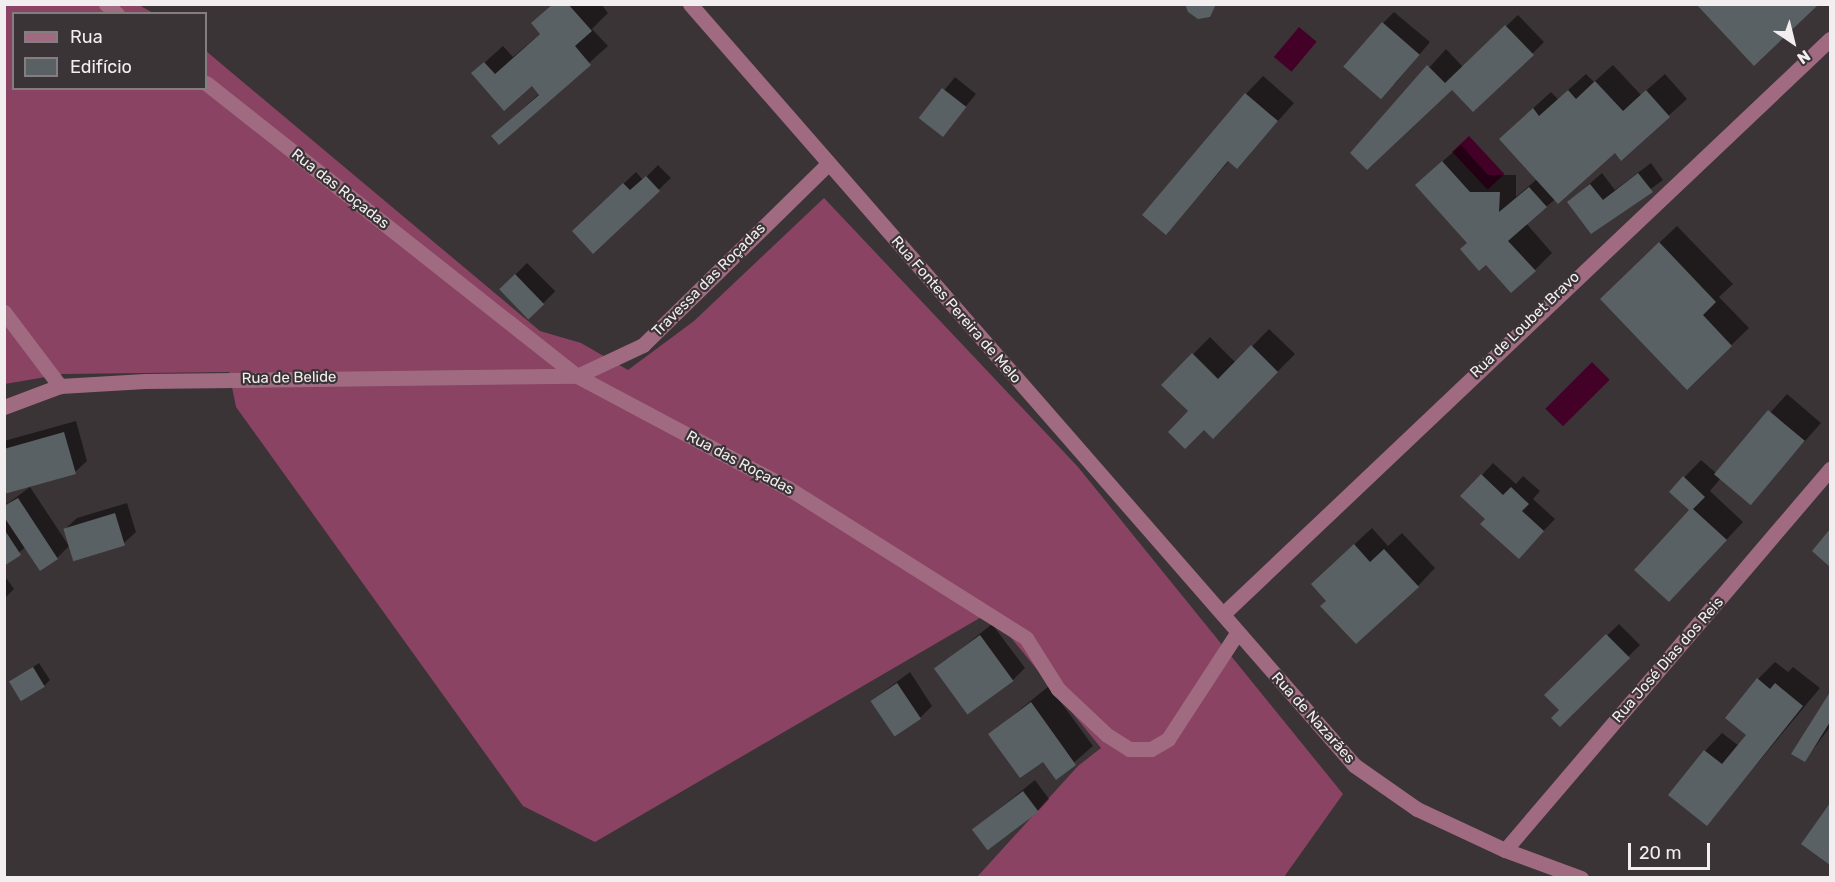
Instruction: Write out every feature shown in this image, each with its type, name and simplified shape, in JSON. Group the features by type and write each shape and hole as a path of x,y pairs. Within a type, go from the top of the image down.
{"street":[{"name":"Rua Fontes Pereira de Melo","path":"690,4 828,165 1223,614"},
{"name":"Rua de Loubet Bravo","path":"1223,614 1830,39"},
{"name":"Rua das Roçadas","path":"207,84 577,376 788,488 1026,638 1058,688 1107,735 1129,749 1151,749 1168,739 1237,633"},
{"name":"Travessa das Roçadas","path":"577,376 643,345 828,165"},
{"path":"4,312 60,386"},
{"name":"Rua de Belide","path":"4,407 60,386 179,380 577,376"},
{"name":"Rua José Dias dos Reis","path":"1505,850 1830,470"},
{"name":"Rua de Nazarães","path":"1223,614 1237,633 1354,765 1418,809 1505,850 1581,878"}],"shaded area":[{"path":"5,5 139,5 151,12 12,12 12,90 207,90 207,52 540,331 581,343 628,370 694,321 824,198 1078,467 1343,794 1284,877 977,877 1078,766 1101,748 990,612 595,842 523,806 236,407 229,372 63,374 5,384"},
{"path":"1299,27 1317,42 1292,72 1274,57"},
{"path":"1469,136 1504,174 1488,190 1452,152"},
{"path":"1592,362 1610,380 1563,426 1545,409"}],"building":[{"path":"553,4 568,4 592,31 575,46 591,65 499,145 491,136 539,95 532,86 504,111 471,73 484,62 495,74 540,34 531,23"},
{"path":"1185,4 1216,4 1210,17 1198,19 1188,12"},
{"path":"1696,4 1819,4 1754,66"},
{"path":"1382,22 1420,55 1381,99 1343,67"},
{"path":"1505,25 1534,55 1473,112 1452,90 1367,170 1350,153 1427,65 1445,83"},
{"path":"1595,81 1623,111 1646,90 1670,117 1621,161 1615,153 1558,204 1499,139 1533,108 1539,116 1568,90 1576,99"},
{"path":"942,88 966,107 943,137 919,118"},
{"path":"1245,93 1278,121 1237,169 1228,161 1166,235 1142,215"},
{"path":"1442,161 1470,192 1500,192 1499,212 1529,187 1547,207 1508,241 1536,271 1511,293 1486,265 1479,271 1460,249 1467,243 1415,185"},
{"path":"1638,173 1653,192 1591,234 1567,202 1590,184 1603,200"},
{"path":"646,176 660,191 593,254 572,231 623,183 630,190"},
{"path":"1659,242 1716,302 1703,315 1732,346 1687,390 1600,299"},
{"path":"515,274 544,304 528,319 499,289"},
{"path":"1251,345 1278,372 1213,439 1204,430 1185,449 1168,432 1188,411 1161,385 1192,353 1218,379"},
{"path":"1768,410 1805,441 1751,505 1714,474"},
{"path":"64,432 76,474 4,494 4,449"},
{"path":"1481,474 1503,495 1511,487 1529,504 1522,511 1544,531 1519,559 1480,524 1485,519 1460,496"},
{"path":"1683,476 1705,497 1693,509 1727,540 1669,602 1634,570 1689,510 1669,492"},
{"path":"18,498 58,559 40,571 4,517 4,506"},
{"path":"115,513 125,546 73,561 63,529"},
{"path":"4,529 21,555 4,566"},
{"path":"1830,529 1830,567 1812,551"},
{"path":"1354,544 1370,562 1384,549 1419,587 1356,644 1320,606 1326,601 1311,584"},
{"path":"1606,634 1630,658 1560,727 1551,718 1559,710 1544,695"},
{"path":"980,635 1014,681 967,715 934,669"},
{"path":"33,667 45,687 21,701 9,681"},
{"path":"1757,678 1770,689 1775,683 1803,706 1707,826 1668,795 1704,750 1722,764 1746,735 1725,718"},
{"path":"897,683 921,719 895,737 870,701"},
{"path":"1830,692 1830,722 1805,762 1791,754"},
{"path":"1031,702 1076,765 1056,780 1043,762 1020,778 988,734"},
{"path":"1023,791 1039,812 988,850 972,830"},
{"path":"1830,803 1830,865 1801,844"}]}
